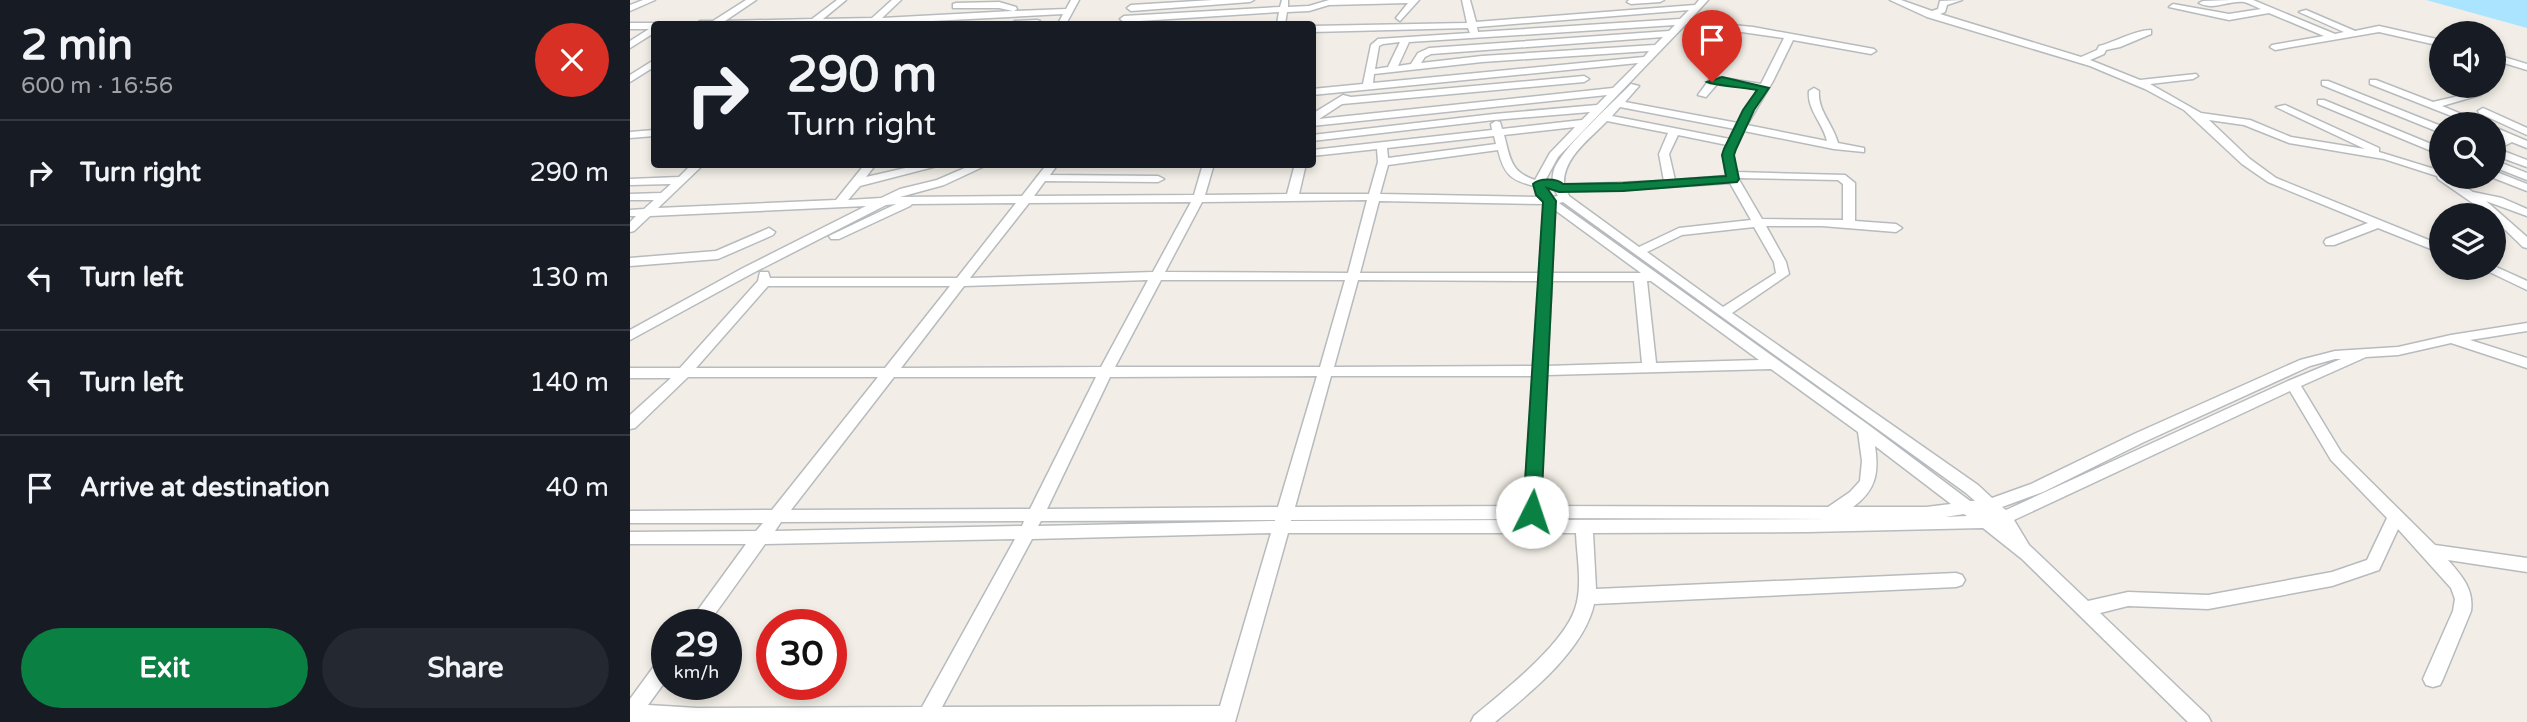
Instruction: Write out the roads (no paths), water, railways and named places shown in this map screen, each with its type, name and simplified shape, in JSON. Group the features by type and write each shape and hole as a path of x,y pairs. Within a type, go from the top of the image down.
{"street":[{"path":"630,8 651,0"},
{"path":"719,21 752,0"},
{"path":"814,21 842,0"},
{"path":"875,21 897,0"},
{"path":"1124,21 1133,4 1250,0"},
{"path":"1224,21 1283,13 1334,2 1415,0"},
{"path":"1400,18 1415,0"},
{"path":"1465,0 1498,132 1513,173 1560,190 1732,177 1841,177 1849,183 1851,192 1849,225"},
{"path":"1636,13 1631,1 1660,0"},
{"path":"1894,0 1930,15 2081,60 2138,83 2175,100 2201,116 2259,173 2313,199 2429,244"},
{"path":"1930,15 1942,10 1943,3 1958,0"},
{"path":"2160,2 2217,4 2244,0 2333,37"},
{"path":"940,21 959,3 999,5 1011,10 1072,6"},
{"path":"917,21 1072,6"},
{"path":"2173,8 2229,17 2271,10"},
{"path":"2303,12 2354,33"},
{"path":"1141,21 1283,13"},
{"path":"1316,116 1365,88 1377,43 1473,31 1636,13 1693,13 1790,36 1871,51"},
{"path":"1316,29 1473,31 1693,13"},
{"path":"1531,520 1542,371 1550,201 1560,190 1559,170 1601,112 1670,34 1693,13"},
{"path":"1616,97 1654,66 1693,13"},
{"path":"988,21 993,15"},
{"path":"963,21 969,16"},
{"path":"630,26 651,27"},
{"path":"630,45 651,29"},
{"path":"2275,47 2384,30 2429,40"},
{"path":"2081,60 2101,52 2102,48 2118,45 2148,32"},
{"path":"1414,67 1425,52 1670,34"},
{"path":"1723,313 1783,274 1780,261 1732,177 1728,155 1790,36"},
{"path":"1391,70 1406,39"},
{"path":"1370,72 1482,60 1657,48"},
{"path":"1316,92 1648,59"},
{"path":"2506,61 2527,67"},
{"path":"630,68 651,66"},
{"path":"630,79 651,67"},
{"path":"2138,83 2193,76"},
{"path":"1339,101 1584,79"},
{"path":"1703,95 1712,82 1717,80 1764,88"},
{"path":"2325,82 2429,125"},
{"path":"2373,82 2451,112"},
{"path":"1814,91 1812,102 1830,131 1834,146"},
{"path":"1316,117 1616,97 1740,128 1860,150"},
{"path":"2434,105 2459,98"},
{"path":"2322,102 2429,147"},
{"path":"2281,107 2386,156 2429,170"},
{"path":"2483,111 2527,133"},
{"path":"1601,112 1584,123 1549,162 1539,184 1543,195 1647,277 1865,430 2028,554 2201,722"},
{"path":"1316,138 1494,117 1601,112 1674,132 1733,143"},
{"path":"2201,116 2245,122 2299,143 2386,156"},
{"path":"1316,153 1584,123"},
{"path":"1670,183 1664,154 1674,132"},
{"path":"630,135 651,133"},
{"path":"2506,142 2527,133"},
{"path":"2506,135 2527,145"},
{"path":"631,713 695,719 1226,719 1323,371 1353,276 1383,162 1382,145"},
{"path":"1383,162 1502,146"},
{"path":"2506,154 2527,164"},
{"path":"630,228 695,168"},
{"path":"839,204 868,168"},
{"path":"856,183 922,168"},
{"path":"630,336 684,304 904,191 940,183 976,168"},
{"path":"708,609 776,517 1051,168"},
{"path":"925,719 1027,532 1105,373 1198,199 1208,168"},
{"path":"1292,198 1300,168"},
{"path":"2506,168 2527,177"},
{"path":"1044,178 1158,179"},
{"path":"2506,179 2527,188"},
{"path":"630,182 682,180"},
{"path":"630,347 667,324 764,277 841,233 917,200 940,183"},
{"path":"2463,189 2527,244"},
{"path":"1560,190 1638,252 1972,489 2004,518 2028,554"},
{"path":"2471,194 2498,200 2527,213"},
{"path":"630,197 665,196"},
{"path":"630,213 917,200 1373,197 1550,201"},
{"path":"1638,252 1679,232 1757,223 1822,222 1896,228"},
{"path":"2330,242 2377,224"},
{"path":"630,262 718,255 769,232"},
{"path":"764,277 961,282 1155,276 1647,277"},
{"path":"630,424 683,374 764,277"},
{"path":"1647,277 1650,368"},
{"path":"2506,277 2527,286"},
{"path":"630,517 1035,516 1531,520 1829,513 1890,515 1969,508 1990,505 2036,488 2293,379 2367,354 2398,351 2451,339 2527,327"},
{"path":"2451,339 2527,363"},
{"path":"630,373 1542,371 1773,364"},
{"path":"1531,520 1584,528 1985,522 2004,518 2293,379"},
{"path":"2293,379 2336,456 2430,551 2459,586 2464,599 2462,611 2432,679"},
{"path":"1829,513 1854,499 1869,484 1870,460 1865,430"},
{"path":"2084,609 2128,599 2208,602 2332,579 2373,565 2396,517"},
{"path":"630,538 760,539 1027,532 1281,520"},
{"path":"1482,722 1529,681 1573,629 1584,609 1584,528"},
{"path":"2430,551 2527,565"},
{"path":"1585,597 1956,580"},
{"path":"631,713 651,686"}],"water":[{"path":"2426,0 2527,0 2527,28"}]}
